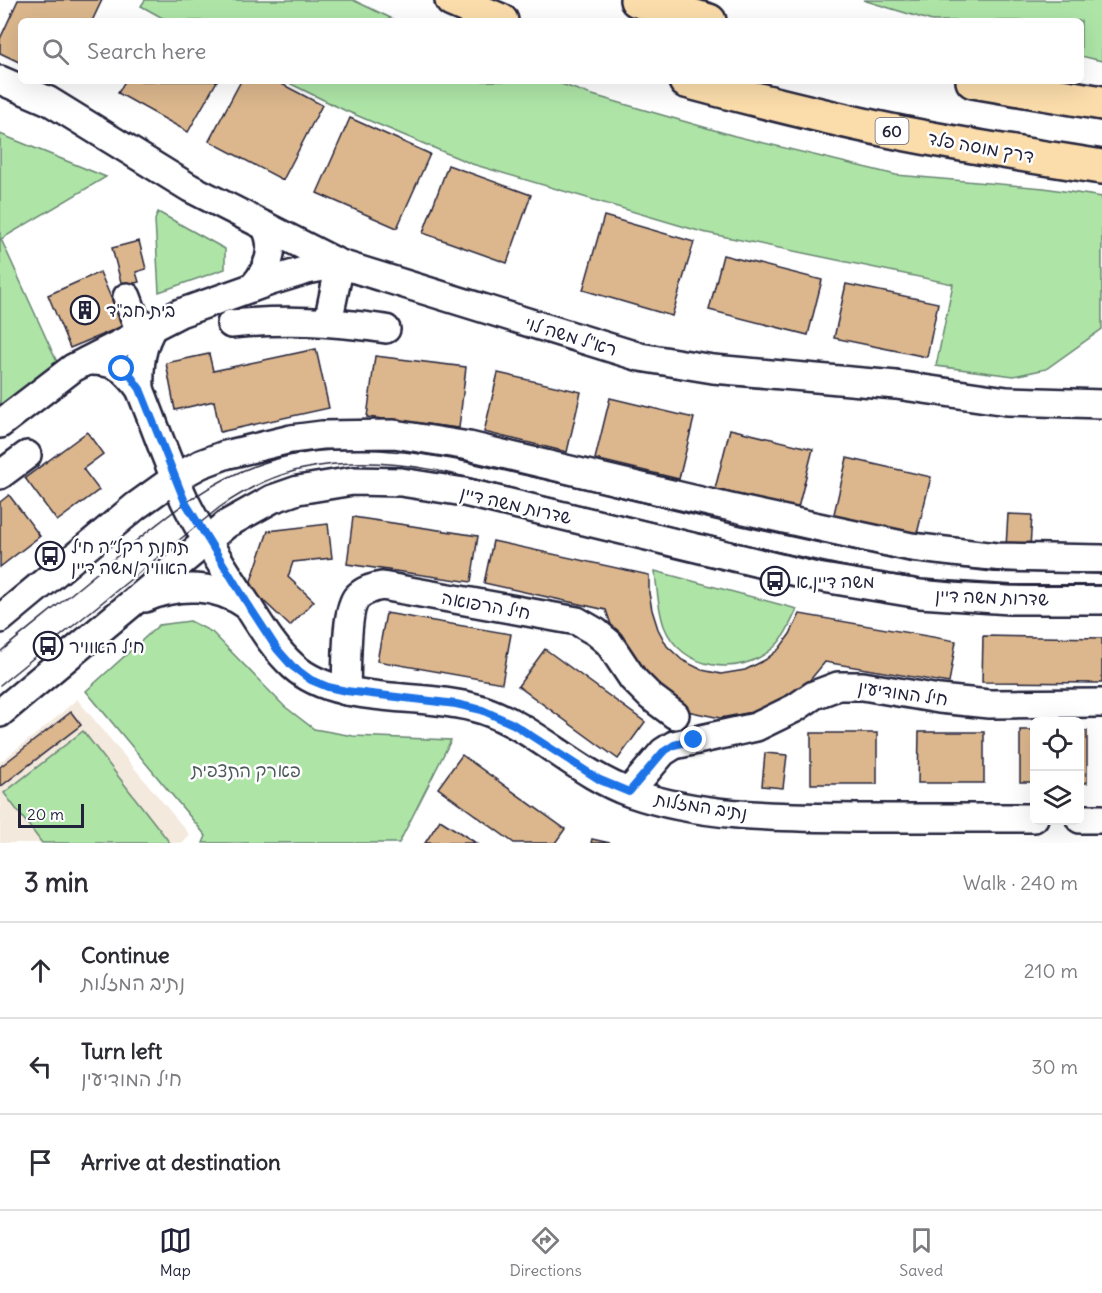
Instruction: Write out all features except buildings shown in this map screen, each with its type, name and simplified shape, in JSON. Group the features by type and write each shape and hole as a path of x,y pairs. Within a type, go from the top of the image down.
{"highway":[{"path":"452,0 494,18"},
{"path":"637,0 699,18"},
{"name":"דרך מוסה פלד","path":"698,84 879,128 1102,167"},
{"path":"991,84 1102,103"}],"street":[{"name":"רא\"ל משה לוי","path":"0,80 49,101 190,188 340,264 640,357 713,369 896,385 1007,401 1102,404"},
{"path":"253,287 269,263 271,247 265,226"},
{"path":"0,424 23,404 80,365 147,328 180,313 253,287 307,270 340,264 328,322"},
{"path":"127,297 147,328"},
{"path":"231,324 271,320 328,322 386,329"},
{"name":"נתיב המזלות","path":"140,389 140,368 148,335 147,328"},
{"name":"נתיב המזלות","path":"80,365 103,360 114,364 130,375 140,389 185,502 207,540 277,649 292,666 311,680 346,691 429,700 482,710 513,724 600,780 668,804 778,817 1030,818"},
{"path":"0,619 143,501 175,478 201,464 225,455 291,439 322,435 394,434 469,446 730,508 911,547 996,557 1102,559"},
{"path":"0,475 27,455"},
{"name":"שדרות משה דיין","path":"0,713 227,524 272,499 325,484 377,480 464,492 817,577 878,587 965,598 1102,600"},
{"name":"חיל הרפואה","path":"346,691 349,616 355,598 369,588 382,586 577,621 609,643 633,679 651,697 675,715"},
{"name":"נתיב המזלות","path":"130,605 170,590 208,588 224,592 249,606"},
{"name":"חיל המודיעין","path":"629,792 663,752 674,745 756,727 838,686 863,686 939,699 989,704 1102,703"},
{"path":"1084,819 1102,819"}],"shaded area":[{"path":"77,699 190,835 183,843 0,843 0,762"}],"green space":[{"path":"145,0 353,0 391,18 163,18 141,6"},
{"path":"863,0 1102,0 1102,61 1084,57 1084,18 922,18"},
{"path":"291,84 561,84 735,136 896,175 1044,188 1102,197 1102,329 1046,369 1014,376 936,366 953,284 702,232 472,164 344,110"},
{"path":"0,134 106,177 1,239 57,362 0,409"},
{"path":"158,212 225,249 225,269 159,292 155,220"},
{"path":"655,571 797,609 781,640 773,648 744,663 728,666 712,665 683,652 672,641 662,620"},
{"name":"פארק התצפית","path":"190,621 212,632 284,706 314,729 353,736 451,740 399,843 203,843 206,836 86,691 159,625"},
{"path":"83,731 170,843 42,843 4,793"}],"tram line":[{"path":"0,652 150,530 184,504 220,481 260,464 284,457 333,450 408,452 457,460 902,560 1002,571 1102,573"},
{"path":"0,685 220,507 266,481 298,470 332,464 402,465 453,474 757,547 907,578 991,585 1102,586"}],"place":[{"name":"בית חב\"ד","path":"85,310"},
{"name":"תחנת רקל״ה חיל האוויר/משה דיין","path":"50,556"},
{"name":"משה דיין א","path":"775,581"},
{"name":"חיל האוויר","path":"48,646"}],"route":[{"path":"122,369 130,375 140,389 185,502 207,540 277,649 292,666 311,680 346,691 456,704 482,710 513,724 600,780 629,792 663,752 674,745 694,740"}]}
